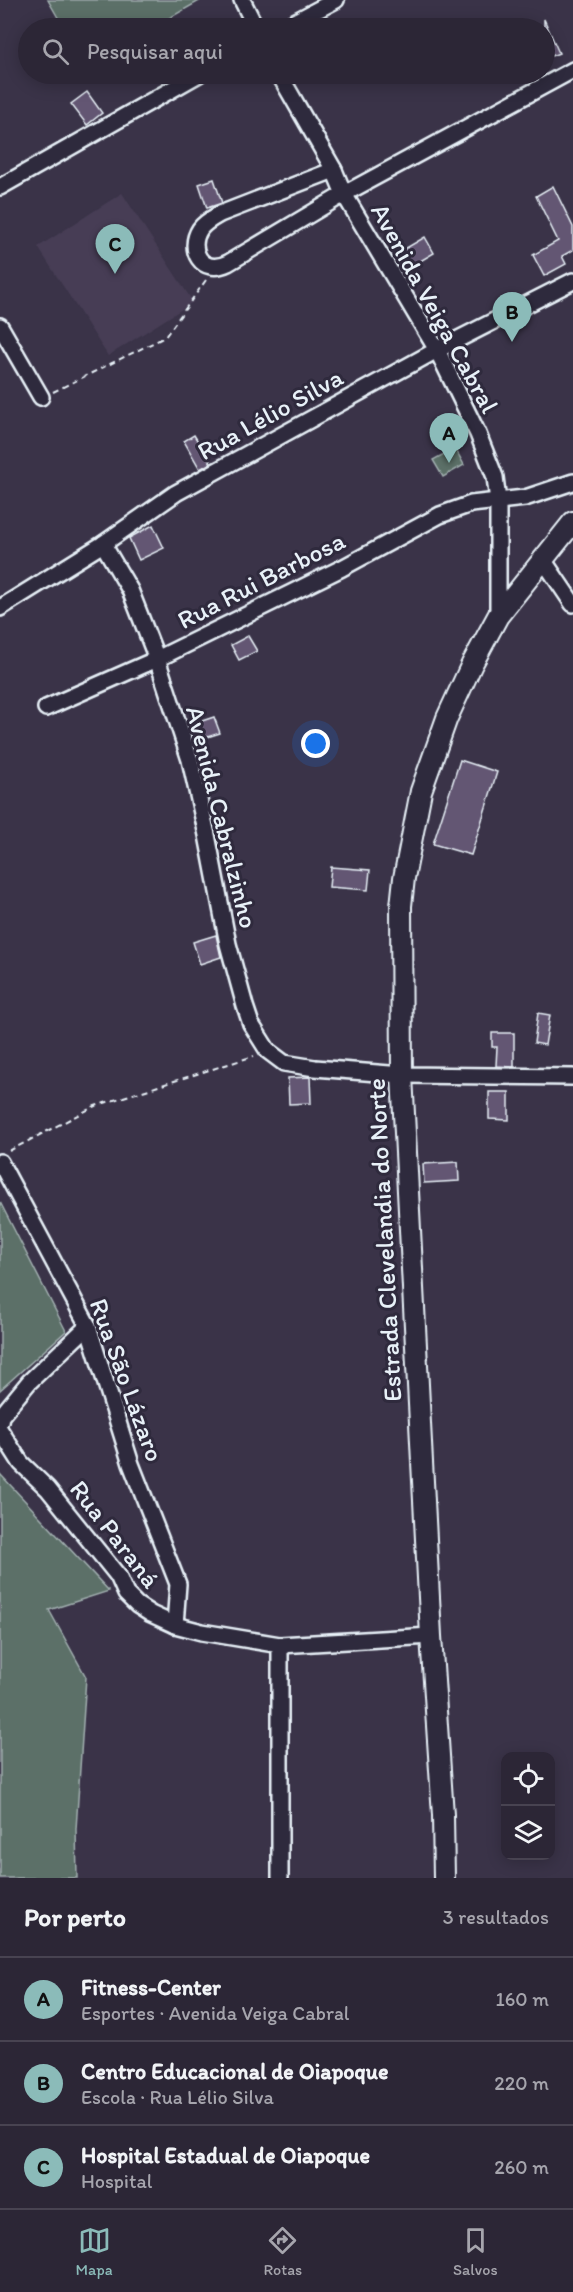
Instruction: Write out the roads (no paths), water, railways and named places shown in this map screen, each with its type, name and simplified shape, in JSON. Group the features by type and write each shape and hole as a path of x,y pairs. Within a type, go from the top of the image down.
{"street":[{"path":"242,0 251,18"},
{"path":"302,18 336,0"},
{"path":"555,80 573,70"},
{"path":"0,187 181,84"},
{"name":"Avenida Veiga Cabral","path":"285,84 334,170 344,194 437,350 488,459 495,477 498,501 498,616"},
{"path":"334,170 220,214 207,222 198,233 196,250 201,261 206,266 215,268 228,263 344,194 547,84"},
{"name":"Rua Lélio Silva","path":"0,608 103,544 176,493 437,350 573,281"},
{"path":"0,326 41,397"},
{"name":"Rua Rui Barbosa","path":"46,708 157,659 342,568 440,515 471,504 525,498 573,482"},
{"name":"Estrada Clevelandia do Norte","path":"444,1878 443,1815 430,1636 402,1075 401,906 411,837 421,791 447,718 498,616 573,522"},
{"name":"Avenida Cabralzinho","path":"103,544 130,590 157,659 190,760 228,944 251,1024 268,1051 284,1063 315,1068 402,1075"},
{"path":"544,561 573,604"},
{"path":"402,1075 573,1077"},
{"name":"Rua São Lázaro","path":"0,1162 88,1326 131,1464 178,1584 175,1625"},
{"path":"0,1421 1,1416 29,1382 88,1326"},
{"name":"Rua Paraná","path":"0,1430 21,1463 48,1489 112,1568 126,1593 137,1605 151,1614 175,1625 232,1638 280,1645 430,1636"},
{"path":"280,1645 280,1878"}],"place":[{"name":"Hospital Estadual de Oiapoque","path":"115,274"},
{"name":"Centro Educacional de Oiapoque","path":"512,342"},
{"name":"Fitness-Center","path":"449,463"}]}
